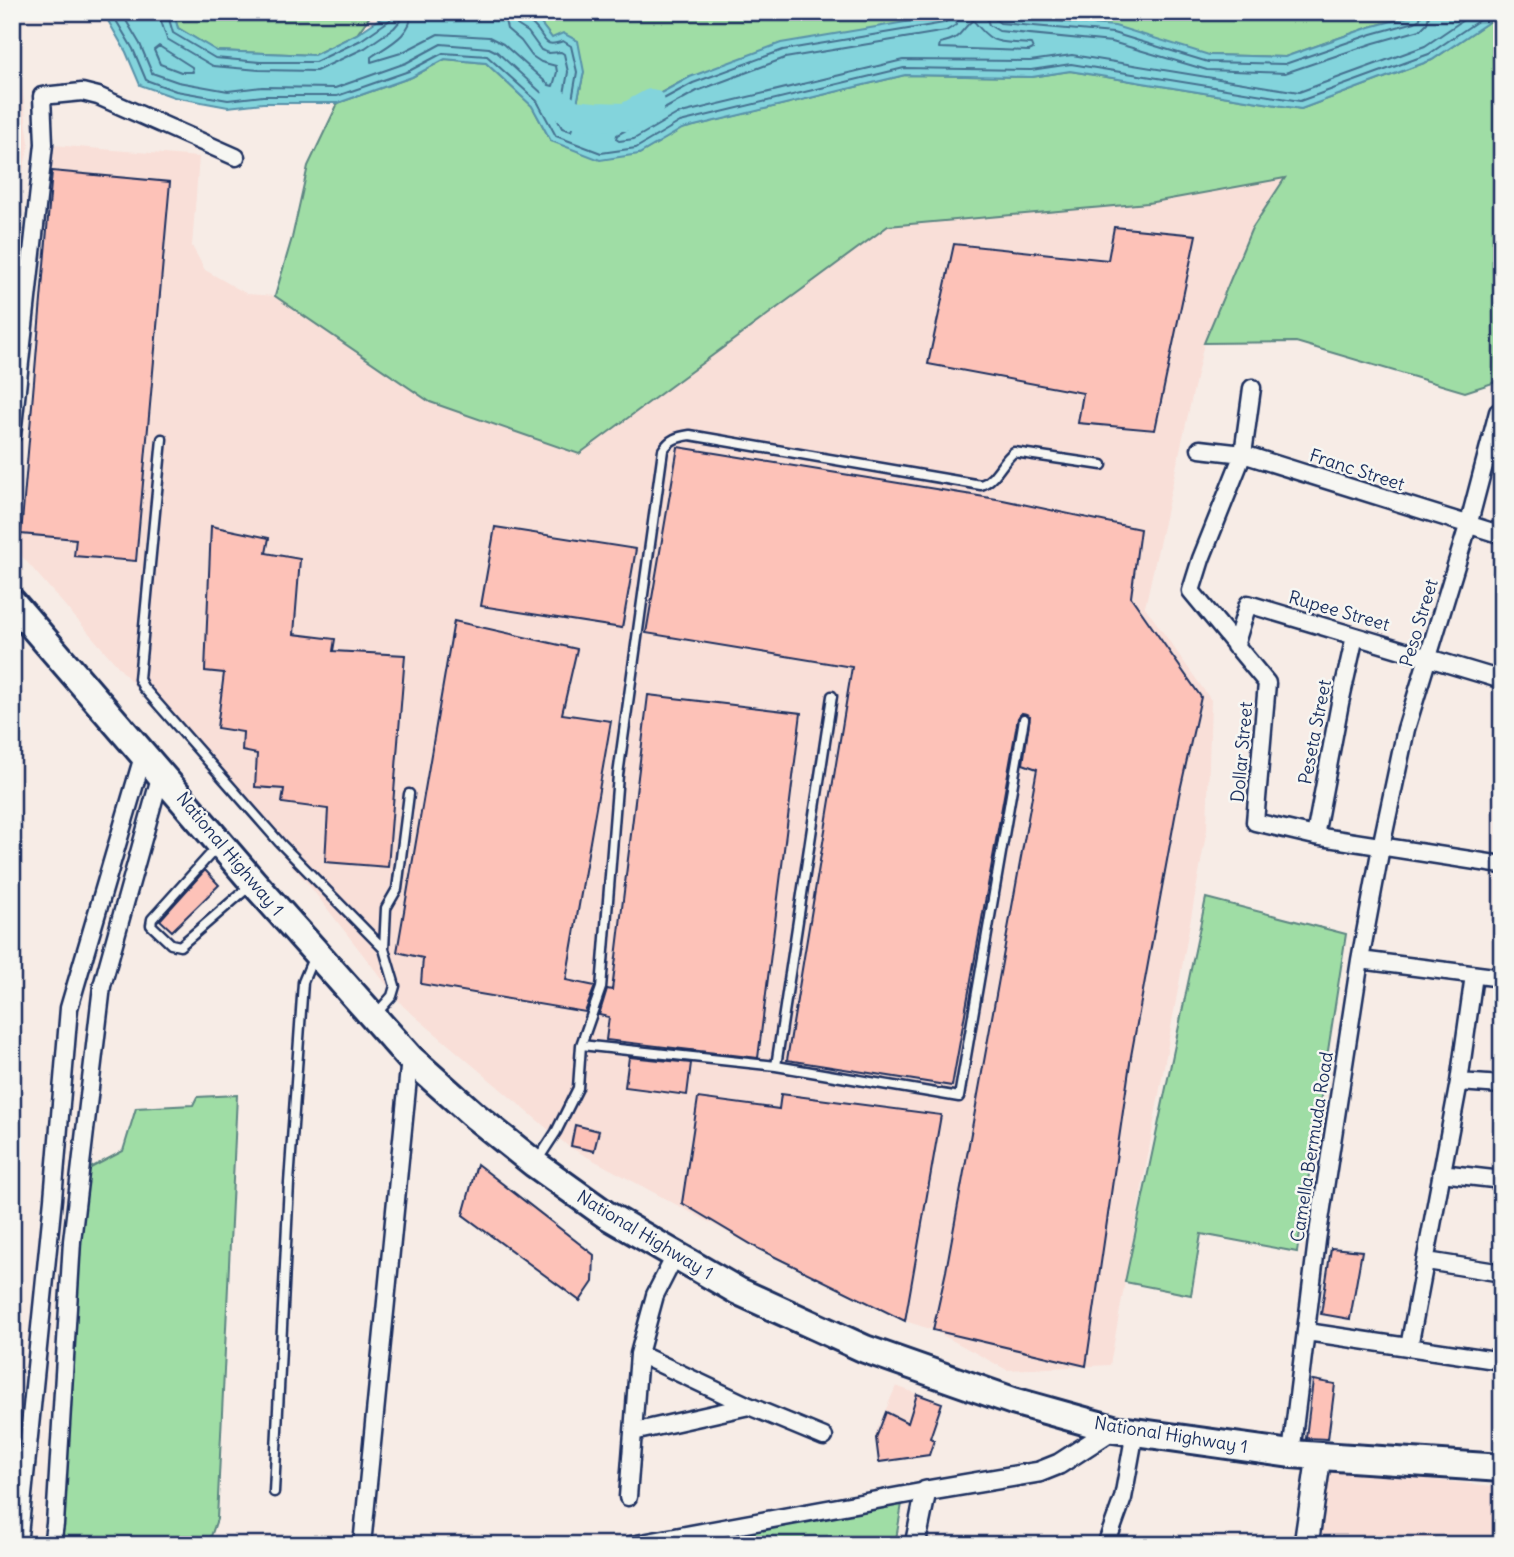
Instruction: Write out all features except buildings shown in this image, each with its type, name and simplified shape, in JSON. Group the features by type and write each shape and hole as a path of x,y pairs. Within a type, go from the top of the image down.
{"highway":[{"name":"National Highway 1","path":"12,602 315,953 410,1058 475,1116 535,1164 605,1214 737,1291 865,1349 1013,1401 1124,1431 1319,1457 1502,1468"}],"main road":[{"path":"1306,1545 1319,1457"}],"street":[{"path":"12,435 44,144 42,96 82,92 98,96 236,157"},
{"name":"Dollar Street","path":"1252,388 1243,454 1191,591 1267,683 1255,822 1381,847 1501,860"},
{"name":"Peso Street","path":"1381,847 1406,729 1468,526 1498,412"},
{"name":"Franc Street","path":"1200,449 1243,454 1502,535"},
{"name":"Rupee Street","path":"1235,646 1248,604 1502,680"},
{"name":"Peseta Street","path":"1315,836 1355,636"},
{"path":"18,1545 53,1199 69,1008 144,753"},
{"path":"52,1545 72,1241 102,986 161,774"},
{"name":"Camella Bermuda Road","path":"1291,1454 1317,1240 1360,960 1381,847"},
{"path":"1360,960 1502,978"},
{"path":"1409,1347 1459,1082 1474,975"},
{"path":"362,1545 410,1058"},
{"path":"1459,1082 1502,1085"},
{"path":"1441,1173 1502,1180"},
{"path":"628,1497 639,1354 655,1295 676,1254"},
{"path":"1427,1261 1502,1273"},
{"path":"1307,1332 1502,1361"},
{"path":"639,1354 749,1406 824,1437"},
{"path":"633,1432 749,1406"},
{"path":"631,1545 1039,1472 1059,1465 1124,1431 1123,1497 1106,1545"},
{"path":"915,1545 926,1491"}],"lane":[{"path":"535,1164 556,1132 578,1087 581,1045 601,988 618,775 663,450 668,443 677,437 690,435 981,485 988,483 1002,463 1014,452 1102,465"},
{"path":"162,439 139,678 280,843 384,949"},
{"path":"776,1066 832,696"},
{"path":"581,1045 776,1066 959,1097 1024,719"},
{"path":"373,1018 395,992 396,986 384,949 386,908 397,889 409,794"},
{"path":"220,843 152,919 151,925 171,944 180,946 254,883"},
{"path":"274,1492 289,1183 303,982 315,953"}],"shaded area":[{"path":"12,20 15,24 29,144 12,222"},
{"path":"53,145 199,157 192,246 205,270 247,294 275,296 430,402 579,454 888,226 1148,203 1286,178 1251,230 1204,343 1145,607 1211,700 1207,829 1110,1365 1007,1370 933,1330 905,1321 759,1249 569,1147 403,1006 308,884 19,553"},
{"path":"896,1386 942,1403 930,1437 934,1440 929,1455 879,1462 875,1435"},
{"path":"1329,1469 1502,1487 1502,1545 1318,1545"}],"green space":[{"path":"173,12 373,12 357,34 314,55 216,51 178,28"},
{"path":"523,12 1426,12 1370,27 1285,57 1209,55 690,77 608,122 587,120 577,103 584,72 538,20"},
{"path":"1502,13 1502,380 1465,392 1296,342 1204,343 1251,230 1285,178 1148,203 888,226 579,454 430,402 275,296 292,238 308,166 338,103 412,77 445,59 486,63 532,106 551,141 639,154 681,129 905,75 1032,77 1070,71 1301,109 1432,60"},
{"path":"1206,898 1346,934 1297,1252 1201,1234 1191,1295 1125,1282"},
{"path":"237,1095 217,1519 208,1545 58,1545 83,1172 123,1151 136,1108 193,1105 197,1097"},
{"path":"903,1498 895,1545 681,1545 687,1534"}],"water":[{"path":"103,12 173,12 178,28 217,51 314,55 357,34 390,12 523,12 538,20 552,38 563,33 578,41 584,72 577,103 587,120 608,122 690,77 781,43 959,13 1115,26 1209,55 1285,57 1370,27 1426,12 1502,13 1432,60 1301,109 1070,71 1032,77 905,75 682,129 639,154 600,160 551,141 532,106 486,63 445,59 412,77 338,103 263,103 228,107 174,97 140,85 126,52"}],"waterway":[{"path":"554,101 573,114 626,117 651,103"}]}
